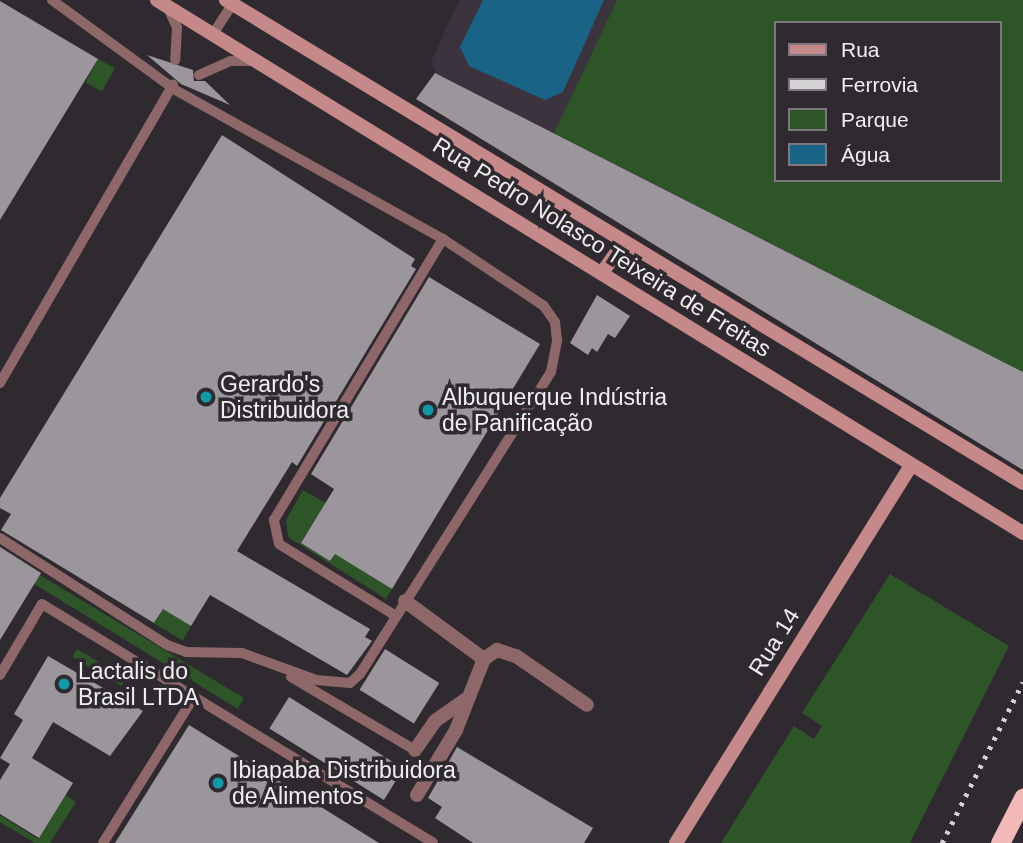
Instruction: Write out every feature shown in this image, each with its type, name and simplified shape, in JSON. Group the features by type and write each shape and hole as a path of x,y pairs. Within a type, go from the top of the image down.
{"highway":[{"path":"1000,843 1023,798"}],"main road":[{"name":"Rua Pedro Nolasco Teixeira de Freitas","path":"231,1 623,243 1023,483"},
{"name":"Rua Pedro Nolasco Teixeira de Freitas","path":"162,3 1023,533"},
{"path":"602,273 623,243"},
{"name":"Rua 14","path":"676,843 911,465"}],"street":[{"path":"405,601 484,659"},
{"path":"417,795 456,730 465,700 484,659 498,650 516,656 587,705"},
{"path":"415,750 435,721 465,700"}],"lane":[{"path":"0,538 167,645 186,652 242,653 316,680 350,682 396,616 551,372 557,341 555,322 544,306 443,239 176,85 52,0"},
{"path":"213,34 231,1"},
{"path":"162,3 177,27 175,60"},
{"path":"199,75 231,61 258,61"},
{"path":"0,383 176,85"},
{"path":"396,616 279,544 274,520 443,239"},
{"path":"0,675 42,604 433,843"},
{"path":"270,664 415,750"},
{"path":"103,843 194,697"}],"shaded area":[{"path":"459,0 617,0 554,133 435,73 431,62"}],"green space":[{"path":"617,0 1023,0 1023,372 554,133"},
{"path":"98,59 115,68 102,92 85,83"},
{"path":"303,490 326,503 301,543 330,561 357,517 357,567 392,589 386,599 288,537 286,520"},
{"path":"0,551 244,698 238,709 0,563"},
{"path":"890,574 1009,646 910,843 721,843 794,726 814,739 822,726 802,713"},
{"path":"163,609 191,626 183,641 154,624"},
{"path":"77,649 126,678 121,686 72,657"},
{"path":"65,795 76,802 50,843 35,843 0,822 0,815 38,839"}],"water":[{"path":"483,0 604,0 563,92 545,100 469,66 460,47"}],"building":[{"path":"0,1 98,59 0,220"},
{"path":"147,55 193,70 194,81 205,81 230,105 181,84"},
{"path":"435,73 1023,372 1023,470 416,99"},
{"name":"Gerardo's Distribuidora","path":"222,135 415,259 411,266 416,269 297,466 292,462 237,551 370,629 365,637 372,641 347,675 210,595 191,626 163,609 154,623 1,530 11,514 0,508 0,498"},
{"name":"Albuquerque Indústria de Panificação","path":"429,277 540,344 392,589 335,554 330,561 301,543 334,489 311,474"},
{"path":"597,295 630,316 615,338 608,334 597,352 592,348 588,355 570,343"},
{"path":"0,547 41,573 0,640"},
{"path":"385,649 439,683 414,724 360,690"},
{"path":"48,656 143,711 110,756 53,722 32,758 73,783 39,838 0,814 0,780 10,764 0,758 23,720 14,714"},
{"path":"289,697 403,769 384,800 269,728"},
{"name":"Ibiapaba Distribuidora de Alimentos","path":"189,725 379,843 115,843"},
{"path":"457,747 593,828 584,843 473,843 435,818 442,807 428,798"}],"railway":[{"path":"942,843 1023,682"}],"place":[{"name":"Gerardo's Distribuidora","path":"206,397"},
{"name":"Albuquerque Indústria de Panificação","path":"428,410"},
{"name":"Lactalis do Brasil LTDA","path":"64,684"},
{"name":"Ibiapaba Distribuidora de Alimentos","path":"218,783"}]}
